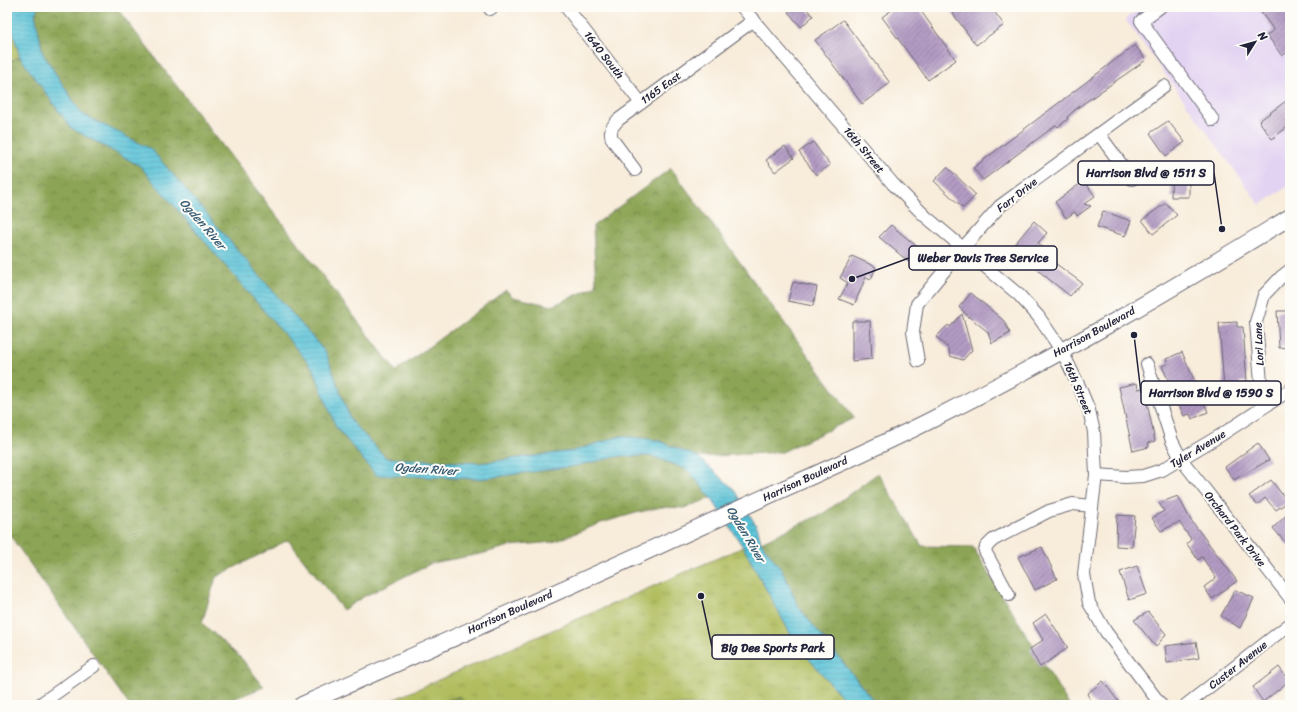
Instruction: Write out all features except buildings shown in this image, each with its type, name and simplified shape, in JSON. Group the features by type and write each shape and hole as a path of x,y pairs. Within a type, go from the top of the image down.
{"main road":[{"name":"Harrison Boulevard","path":"302,705 922,425 1062,351 1204,270 1290,217"}],"street":[{"name":"1640 South","path":"566,7 641,103"},
{"name":"16th Street","path":"742,7 893,184 925,216 1019,295 1038,316 1062,351 1089,410 1094,432 1096,475 1084,574 1089,603 1106,632 1161,705"},
{"path":"1160,7 1141,21 1213,120"},
{"name":"1165 East","path":"635,170 612,139 610,134 611,128 618,120 754,20"},
{"name":"Farr Drive","path":"918,361 913,332 917,304 1000,206 1164,86"},
{"path":"1099,134 1132,179"},
{"name":"Lori Lane","path":"1263,407 1256,322 1264,295 1290,270"},
{"name":"Orchard Park Drive","path":"1146,364 1172,441 1181,459 1290,598"},
{"name":"Tyler Avenue","path":"1096,475 1126,477 1142,476 1162,470 1221,435 1290,390"},
{"path":"1009,595 985,552 986,547 993,540 1049,512 1073,504 1092,506"},
{"name":"Custer Avenue","path":"1186,705 1290,624"},
{"path":"39,705 94,666"}],"shaded area":[{"path":"1142,7 1290,7 1290,185 1260,205 1125,19"}],"green space":[{"path":"38,7 116,7 396,371 506,290 513,297 552,306 596,286 593,226 671,168 854,418 782,452 698,457 657,440 621,436 573,451 479,463 386,458 351,421 326,353 151,150 82,114 43,54 35,14"},
{"path":"7,12 20,57 7,62"},
{"path":"20,57 71,128 140,166 313,368 336,427 376,475 480,479 575,466 620,456 652,456 688,470 711,498 684,508 661,507 636,513 601,523 553,542 510,546 481,554 432,563 363,597 343,610 288,540 216,577 202,623 242,659 264,687 218,705 129,705 7,531 7,62"},
{"path":"878,473 922,546 973,547 1069,705 877,705 800,609 783,572 761,542 824,513"},
{"path":"743,547 796,644 849,705 381,705"},
{"path":"460,696 467,705 431,705"}],"water":[{"name":"Ogden River","path":"7,7 38,7 35,14 43,54 82,114 151,149 326,353 351,421 386,458 479,463 573,451 621,436 657,440 698,457 735,490 758,529 761,542 783,572 800,609 877,705 849,705 796,644 743,547 711,498 688,470 652,456 620,456 575,466 480,479 376,475 336,427 313,368 140,166 71,128 20,57 7,12"}],"place":[{"name":"Harrison Blvd @ 1511 S","path":"1222,229"},
{"name":"Weber Davis Tree Service","path":"852,279"},
{"name":"Harrison Blvd @ 1590 S","path":"1134,335"},
{"name":"Big Dee Sports Park","path":"701,596"}]}
